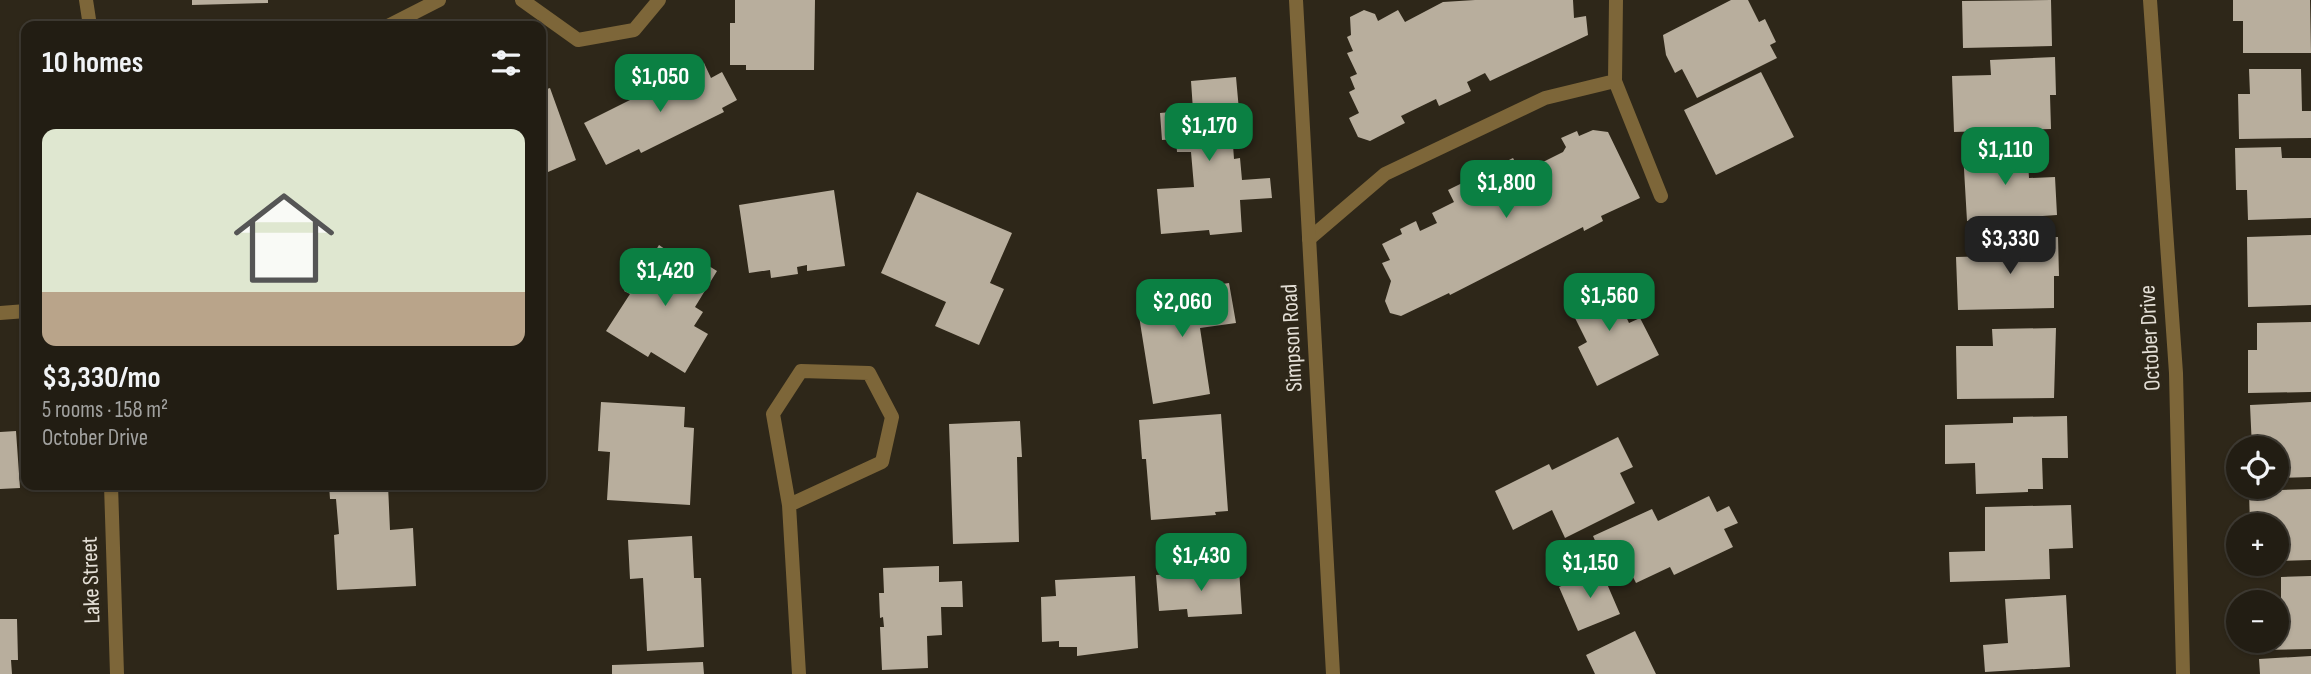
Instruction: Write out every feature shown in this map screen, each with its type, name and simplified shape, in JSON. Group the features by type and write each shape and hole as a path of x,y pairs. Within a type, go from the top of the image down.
{"street":[{"path":"86,0 89,21"},
{"path":"398,21 439,0"},
{"path":"522,0 578,40 634,30 659,0"},
{"name":"Simpson Road","path":"1296,0 1333,674"},
{"path":"1616,0 1615,80 1661,196"},
{"name":"October Drive","path":"2150,0 2176,373 2183,674"},
{"path":"1309,239 1385,174 1545,99 1615,80"},
{"path":"0,313 21,311"},
{"path":"789,505 882,462 892,416 869,373 801,371 773,414 789,505 799,674"},
{"name":"Lake Street","path":"111,490 117,674"}],"building":[{"path":"192,0 268,0 268,3 192,5"},
{"path":"735,0 815,0 814,70 746,70 746,65 730,65 730,23 735,23"},
{"path":"1573,0 1574,18 1586,16 1588,35 1490,81 1485,73 1467,82 1471,91 1439,106 1436,99 1401,116 1405,123 1370,141 1358,137 1349,118 1359,113 1349,92 1355,89 1350,77 1357,74 1347,53 1353,51 1347,37 1351,35 1350,17 1364,10 1375,14 1378,21 1398,10 1405,22 1443,2"},
{"path":"1731,0 1748,0 1759,22 1765,19 1776,42 1770,45 1777,58 1697,98 1682,69 1675,73 1666,55 1663,35"},
{"path":"2051,0 2052,46 1963,48 1962,1"},
{"path":"2233,0 2310,0 2311,53 2243,53 2243,21 2233,21"},
{"path":"2055,57 2056,95 2050,95 2051,129 1954,132 1952,76 1991,75 1990,60"},
{"path":"704,63 711,78 722,72 737,100 722,108 724,112 641,153 639,149 606,165 584,123"},
{"path":"2249,69 2301,69 2302,111 2311,111 2311,138 2239,139 2238,94 2250,94"},
{"path":"1761,72 1794,137 1716,175 1684,110"},
{"path":"1236,77 1242,144 1233,145 1234,159 1240,158 1242,180 1270,178 1272,198 1240,200 1242,232 1210,235 1209,230 1161,234 1157,189 1194,187 1191,152 1177,152 1176,139 1162,140 1160,113 1193,110 1191,81"},
{"path":"550,88 576,160 546,173 546,89"},
{"path":"1593,130 1608,132 1640,198 1601,216 1603,221 1584,231 1583,227 1450,295 1449,293 1401,316 1390,313 1385,301 1391,281 1382,263 1390,260 1382,244 1402,234 1400,229 1416,221 1420,231 1437,223 1432,213 1454,202 1448,190 1513,158 1521,173 1563,152 1566,147 1561,138 1577,131 1579,136"},
{"path":"2281,147 2282,158 2311,158 2311,218 2248,220 2247,190 2236,190 2235,148"},
{"path":"2027,148 2029,178 2055,177 2057,215 1967,221 1963,152"},
{"path":"834,190 845,266 807,271 807,265 797,267 798,274 771,278 770,270 749,273 739,205"},
{"path":"917,192 1012,233 990,283 1004,289 979,345 935,326 946,302 881,273"},
{"path":"2311,235 2311,305 2248,307 2247,237"},
{"path":"2058,237 2059,276 2054,276 2054,308 1958,310 1956,257 1994,256 1994,239"},
{"path":"659,245 678,258 683,250 717,271 695,307 703,312 694,326 708,334 685,373 651,352 648,357 606,331 630,294 624,291 638,269 643,271"},
{"path":"1607,277 1629,323 1640,318 1659,355 1597,386 1578,347 1587,342 1565,298"},
{"path":"1229,283 1236,323 1200,328 1210,394 1153,404 1139,316 1150,314 1147,295"},
{"path":"2311,322 2311,392 2248,393 2248,350 2257,350 2257,323"},
{"path":"2056,328 2054,398 1957,399 1956,346 1993,346 1992,329"},
{"path":"601,402 685,407 684,427 694,428 690,505 607,500 610,452 598,451"},
{"path":"2311,402 2311,477 2289,478 2289,436 2251,436 2250,405"},
{"path":"1221,414 1228,511 1215,512 1216,515 1151,520 1146,459 1142,459 1139,420"},
{"path":"2067,416 2068,458 2042,458 2043,489 1976,494 1975,463 1945,464 1945,425 2013,423 2013,417"},
{"path":"1020,421 1022,457 1017,457 1019,542 953,544 949,424"},
{"path":"16,431 20,488 0,489 0,432"},
{"path":"1618,437 1633,467 1620,473 1635,503 1565,538 1552,510 1513,530 1495,491 1549,464 1552,470"},
{"path":"2311,489 2311,560 2289,561 2289,513 2250,513 2249,499 2289,499 2289,490"},
{"path":"329,490 388,490 390,530 413,528 416,586 337,590 334,535 339,534 336,499 330,499"},
{"path":"1709,496 1717,512 1729,506 1738,523 1724,529 1733,547 1674,575 1670,567 1636,583 1626,563 1609,571 1593,536 1652,509 1658,521"},
{"path":"2071,505 2073,548 2049,549 2050,579 1950,582 1949,552 1985,551 1985,507"},
{"path":"692,536 694,578 701,578 704,647 647,651 643,578 630,579 628,540"},
{"path":"939,566 939,582 962,581 963,607 941,607 942,635 927,636 928,668 882,670 880,627 884,627 883,617 880,618 879,593 884,593 883,568"},
{"path":"1239,569 1242,614 1188,617 1187,609 1159,611 1156,575"},
{"path":"1601,570 1620,614 1578,631 1559,587"},
{"path":"1135,576 1138,648 1077,656 1077,647 1059,647 1059,641 1042,642 1041,597 1056,596 1055,580"},
{"path":"2311,576 2311,649 2289,649 2289,590 2281,590 2281,577"},
{"path":"2066,595 2070,667 1985,672 1983,645 2008,643 2005,599"},
{"path":"0,619 17,619 18,660 11,660 12,674 0,674"},
{"path":"1635,631 1656,674 1595,674 1586,655"},
{"path":"2311,656 2311,674 2260,674 2259,659"},
{"path":"703,662 704,674 612,674 612,665"}]}
